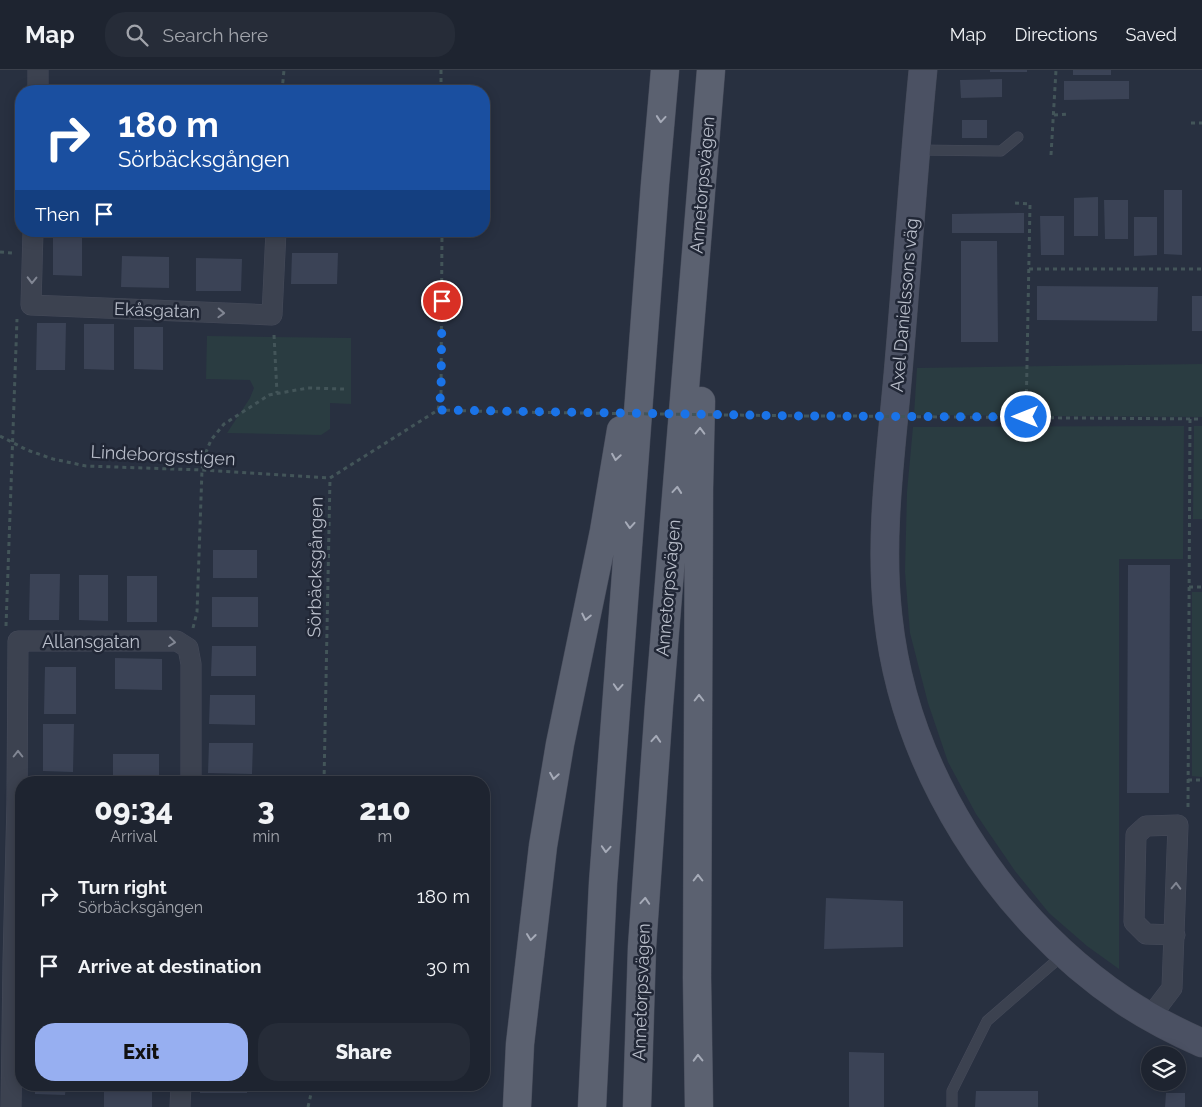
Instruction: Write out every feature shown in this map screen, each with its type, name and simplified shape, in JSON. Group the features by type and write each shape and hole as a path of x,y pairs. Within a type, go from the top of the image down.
{"main road":[{"path":"592,1107 603,884 665,70"},
{"path":"699,1107 699,489 712,70"},
{"name":"Annetorpsvägen","path":"637,1107 642,947 659,705 712,70"},
{"path":"517,1107 520,1044 543,846 560,744 604,531 620,433 655,184"}],"street":[{"path":"38,70 38,85"},
{"name":"Axel Danielssons väg","path":"923,70 887,500 885,568 888,617 896,667 909,715 924,754 959,824 977,853 1028,918 1065,954 1116,995 1150,1017 1202,1043"},
{"path":"31,305 33,237"},
{"path":"272,315 276,237"},
{"name":"Ekåsgatan","path":"31,305 272,315"},
{"name":"Allansgatan","path":"15,882 13,803 18,641 178,641 188,648"},
{"path":"188,648 191,664 191,776"},
{"path":"1150,1017 1172,988 1175,935 1178,825 1146,826 1136,835 1134,922 1146,934 1175,935"},
{"name":"Allansgatan","path":"11,1107 15,1010"},
{"path":"180,1107 181,1091"}],"lane":[{"path":"915,150 1001,150 1018,137"},
{"path":"952,1107 952,1092 987,1021 1065,954"}],"path":[{"path":"283,85 284,70"},
{"path":"441,70 441,85"},
{"path":"1051,155 1056,70"},
{"path":"1054,115 1068,114"},
{"path":"1191,123 1202,123"},
{"path":"1015,202 1030,204 1026,417"},
{"path":"442,237 441,394 438,410 804,416 1202,419"},
{"path":"1029,269 1202,269"},
{"path":"18,641 6,630 17,305 31,305"},
{"path":"272,315 277,393"},
{"path":"188,648 197,612 202,470 204,457 211,440 224,424 269,395 308,388 344,389"},
{"name":"Sörbäcksgången","path":"324,776 330,478 438,410"},
{"path":"1178,825 1188,806 1190,419"},
{"name":"Lindeborgsstigen","path":"0,436 52,459 86,466 202,470 330,478"},
{"path":"1190,587 1202,587"},
{"path":"1188,780 1202,780"},
{"path":"308,1107 312,1091"}],"shaded area":[{"path":"207,336 351,338 351,404 330,403 330,429 321,435 227,433 250,398 254,388 250,380 206,379"},
{"path":"1202,364 1202,417 914,415 917,368"},
{"path":"1184,426 1183,559 1119,559 1119,969 1087,946 1049,913 1015,871 976,814 948,762 928,703 910,633 905,572 907,492 913,427"},
{"path":"1194,426 1202,426 1202,519 1193,519"},
{"path":"1192,592 1202,592 1202,777 1192,776"}],"building":[{"path":"990,70 1027,70 1027,72 990,72"},
{"path":"1073,70 1111,70 1111,75 1073,75"},
{"path":"1002,79 1002,97 961,98 960,80"},
{"path":"1064,81 1129,81 1129,99 1064,100"},
{"path":"962,120 987,120 987,138 962,138"},
{"path":"1164,190 1182,190 1182,255 1164,254"},
{"path":"1098,197 1098,236 1074,236 1074,198"},
{"path":"1104,200 1128,200 1128,239 1105,239"},
{"path":"1024,213 1024,233 952,233 952,214"},
{"path":"1040,216 1064,216 1064,255 1041,255"},
{"path":"1134,217 1157,217 1157,255 1134,256"},
{"path":"53,237 82,237 82,276 53,275"},
{"path":"961,241 997,241 998,342 961,342"},
{"path":"292,253 338,253 337,284 291,284"},
{"path":"122,256 169,257 169,288 121,287"},
{"path":"196,258 242,259 241,291 196,291"},
{"path":"1037,286 1158,287 1157,321 1037,320"},
{"path":"1192,296 1202,296 1202,331 1192,331"},
{"path":"37,323 66,323 65,370 36,370"},
{"path":"84,324 114,324 114,370 84,369"},
{"path":"134,327 163,327 163,370 134,369"},
{"path":"213,550 257,550 257,578 213,578"},
{"path":"1128,565 1170,565 1169,793 1127,793"},
{"path":"30,574 60,574 59,620 29,620"},
{"path":"79,575 108,575 108,621 79,620"},
{"path":"127,576 157,576 157,622 127,622"},
{"path":"212,597 258,597 258,627 212,627"},
{"path":"212,646 256,646 256,676 211,676"},
{"path":"115,658 162,659 162,690 115,689"},
{"path":"45,667 76,667 76,714 44,714"},
{"path":"210,695 255,695 255,725 209,724"},
{"path":"43,724 74,724 73,772 43,771"},
{"path":"209,743 253,743 252,774 208,773"},
{"path":"113,754 159,754 159,776 113,776"},
{"path":"826,898 903,901 903,947 824,949"},
{"path":"849,1052 884,1053 884,1107 849,1107"},
{"path":"35,1091 65,1091 65,1095 35,1094"},
{"path":"104,1091 152,1091 152,1107 104,1107"},
{"path":"200,1091 247,1091 247,1093 200,1093"},
{"path":"976,1091 1038,1091 1038,1107 975,1107"},
{"path":"1166,1093 1185,1093 1185,1107 1165,1107"}],"route":[{"path":"442,301 441,394 438,410 804,416 1026,417"}]}
